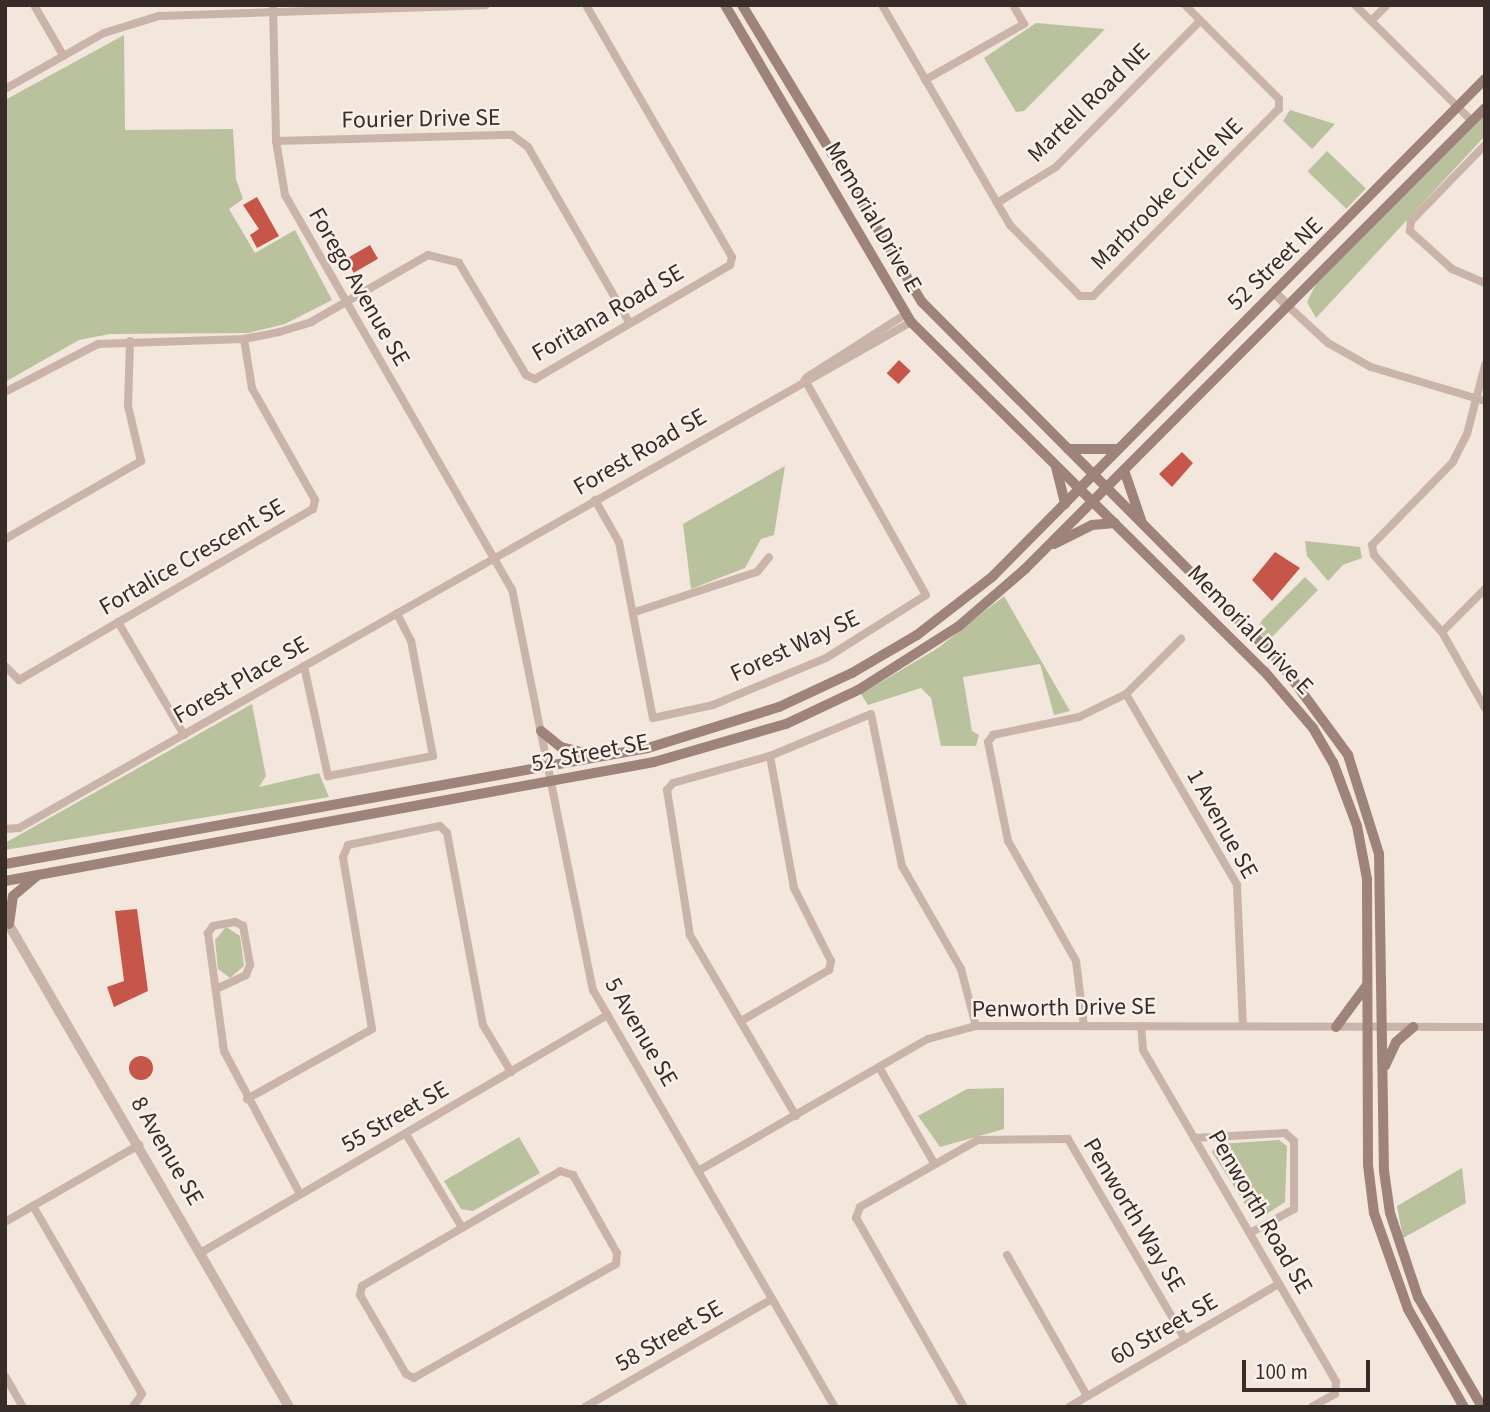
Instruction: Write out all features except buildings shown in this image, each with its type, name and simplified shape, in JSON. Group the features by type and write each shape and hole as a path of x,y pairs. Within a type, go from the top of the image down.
{"main road":[{"name":"Memorial Drive E","path":"725,5 909,318 1283,691 1333,762 1364,857 1369,1028 1368,1165 1374,1213 1408,1309 1464,1407"},
{"name":"Memorial Drive E","path":"742,5 922,302 1068,449 1104,489 1279,661 1348,755 1379,854 1384,1027 1384,1171 1399,1252 1418,1297 1482,1407"},
{"name":"52 Street NE","path":"1093,477 1485,79"},
{"name":"52 Street NE","path":"1104,489 1289,307 1485,108"},
{"path":"1068,449 1118,449"},
{"path":"1053,461 1064,484 1065,504"},
{"path":"1124,470 1143,527"},
{"name":"52 Street SE","path":"5,864 604,757 738,723 852,673 950,610 1093,477"},
{"name":"52 Street SE","path":"5,881 550,781 713,747 830,704 959,626 1048,547 1104,489"},
{"path":"1048,547 1092,525 1115,523"},
{"path":"541,731 561,747 604,757"},
{"path":"5,857 20,861"},
{"path":"7,921 13,896 41,874"},
{"path":"1336,1027 1367,985"},
{"path":"1384,1069 1396,1042 1413,1027"}],"street":[{"path":"34,5 63,55"},
{"path":"157,5 159,16"},
{"path":"5,89 104,33 159,16 273,8 486,5"},
{"name":"Foritana Road SE","path":"5,392 76,352 130,341 244,339 311,322 428,255 446,256 459,264 526,375 535,379 730,265 732,257 586,5"},
{"name":"Marbrooke Circle NE","path":"882,5 1010,225 1080,296 1093,296 1279,109 1279,99 1185,5"},
{"path":"925,80 1024,24 1013,5"},
{"path":"1354,5 1472,121"},
{"path":"1371,21 1387,5"},
{"name":"Forego Avenue SE","path":"273,8 276,141 285,195 494,557"},
{"name":"Martell Road NE","path":"997,203 1056,167 1200,21"},
{"name":"Fourier Drive SE","path":"276,141 512,135 528,147 629,322"},
{"path":"1484,146 1411,221 1410,231 1452,269 1485,284"},
{"path":"1275,293 1328,343 1371,367 1480,400"},
{"name":"Forest Road SE","path":"494,557 909,318"},
{"name":"Fortalice Crescent SE","path":"5,666 19,680 313,509 316,500 251,388 244,339"},
{"path":"5,539 141,461 128,406 130,341"},
{"path":"1485,365 1480,400 1453,462 1372,545 1374,555 1442,632 1485,708"},
{"name":"Forest Way SE","path":"595,500 619,542 635,612 653,718 713,705 826,658 926,595 805,380"},
{"name":"Forest Place SE","path":"5,830 19,828 494,557"},
{"name":"5 Avenue SE","path":"494,557 518,611 586,972 608,1015 835,1407"},
{"path":"635,612 757,572 769,557"},
{"path":"1442,632 1485,589"},
{"path":"304,666 328,776 433,756 411,641 397,613"},
{"path":"118,622 184,735"},
{"path":"1084,1026 1076,961 1008,841 988,742 993,735 1071,720 1126,694 1181,639"},
{"name":"1 Avenue SE","path":"1126,694 1237,885 1242,1026"},
{"path":"796,1116 690,935 667,790 673,783 771,756 866,713 874,717 902,866 961,969 976,1026"},
{"path":"741,1021 829,970 831,961 794,888 771,756"},
{"path":"247,1099 372,1028 343,857 348,845 440,826 446,832 483,1025 511,1072"},
{"name":"8 Avenue SE","path":"7,921 202,1252 289,1407"},
{"path":"216,989 246,975 250,965 243,926 236,922 213,926 208,933 224,1051 300,1195"},
{"name":"55 Street SE","path":"202,1252 608,1015"},
{"name":"Penworth Drive SE","path":"698,1171 928,1039 976,1026 1485,1027"},
{"name":"Penworth Road SE","path":"1141,1026 1143,1050 1336,1382 1335,1394 1312,1407"},
{"path":"879,1067 934,1163"},
{"path":"406,1133 461,1226"},
{"path":"1194,1138 1285,1133 1294,1141 1294,1209 1250,1234"},
{"name":"Penworth Way SE","path":"964,1407 856,1218 860,1207 978,1140 1068,1139 1185,1339"},
{"path":"5,1222 139,1145"},
{"path":"560,1171 573,1175 617,1253 616,1264 414,1378 406,1374 360,1295 362,1286 461,1226 560,1171"},
{"path":"33,1206 142,1394 133,1407"},
{"path":"1007,1255 1087,1396"},
{"name":"60 Street SE","path":"1069,1407 1279,1284"},
{"name":"58 Street SE","path":"585,1407 772,1299"},
{"path":"5,1376 23,1407"},
{"path":"602,1397 607,1407"}],"green space":[{"path":"1036,23 1105,29 1024,111 1016,112 984,58"},
{"path":"124,35 125,130 233,129 236,179 243,199 229,209 255,253 295,230 332,300 285,324 248,333 110,334 79,340 5,382 5,100"},
{"path":"1290,110 1335,124 1312,149 1283,121"},
{"path":"1485,115 1485,136 1316,318 1307,302 1316,284"},
{"path":"1327,151 1366,189 1346,209 1308,171"},
{"path":"785,466 774,535 761,539 745,568 691,589 683,524"},
{"path":"1305,541 1360,547 1362,558 1343,565 1328,581 1307,556"},
{"path":"1305,577 1318,590 1268,641 1257,631 1262,620"},
{"path":"1004,596 1070,711 1054,715 1040,664 963,677 972,731 979,735 976,746 941,746 931,698 921,688 868,705 861,694 938,648"},
{"path":"252,704 266,776 259,787 319,773 329,797 5,850 5,843"},
{"path":"226,927 240,936 244,966 230,978 218,969 215,940"},
{"path":"1004,1088 1004,1129 940,1147 918,1116 967,1089"},
{"path":"519,1137 540,1173 473,1211 461,1209 444,1181"},
{"path":"1279,1140 1287,1146 1285,1202 1256,1221 1212,1152 1218,1144"},
{"path":"1462,1168 1466,1203 1403,1238 1397,1206"}]}
